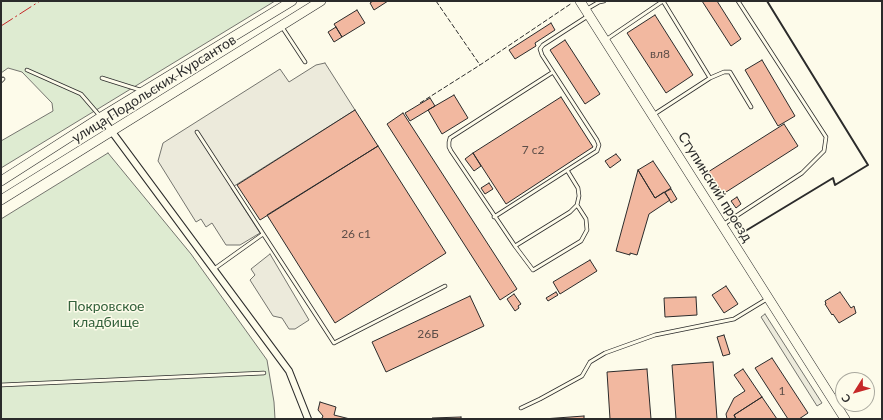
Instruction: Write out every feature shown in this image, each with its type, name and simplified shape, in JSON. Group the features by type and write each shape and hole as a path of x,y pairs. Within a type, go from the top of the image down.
{"main road":[{"name":"улица Подольских Курсантов","path":"1,181 101,117 292,1"},
{"name":"улица Подольских Курсантов","path":"1,200 321,1"},
{"name":"Ступинский проезд","path":"580,1 845,419"}],"street":[{"path":"101,117 289,370 308,419"}],"lane":[{"path":"494,217 597,151 597,140 542,55 540,49 542,45 588,12 599,2 604,1"},
{"path":"605,40 663,1 710,78"},
{"path":"722,225 802,173 824,151 826,137 738,1"},
{"path":"281,26 305,62"},
{"path":"27,70 81,94 101,117"},
{"path":"553,72 450,138 449,142 451,151 494,217 533,270 580,241 587,230 586,219 577,205"},
{"path":"653,116 710,78 724,72 730,72 751,107"},
{"path":"102,78 144,92"},
{"path":"197,132 334,344 445,286"},
{"path":"515,246 570,212 577,205 579,196 578,188 567,170"},
{"path":"214,269 264,234"},
{"path":"522,408 582,376 590,362 605,353 655,335 734,319 768,298"},
{"path":"1,385 264,373"}],"green space":[{"path":"1,1 275,1 1,168 1,141 53,111 52,103 22,72 8,68 1,73"},
{"name":"Покровское кладбище","path":"108,153 191,254 267,360 274,402 275,419 1,419 1,219"}],"shaded area":[{"path":"325,63 355,110 231,188 260,233 240,245 226,245 212,223 206,227 201,219 196,222 158,161 163,143 280,69 289,82 316,65"},
{"path":"270,254 309,320 295,329 289,329 282,318 273,316 250,280 255,275 251,269"},
{"path":"765,314 822,403 817,406 761,317"}],"building":[{"path":"373,1 388,1 374,10 370,3"},
{"path":"702,1 717,1 741,39 731,46"},
{"path":"357,10 365,23 342,37 334,24"},
{"path":"655,15 693,75 666,93 627,33"},
{"path":"551,23 555,30 535,43 536,46 515,59 509,50"},
{"path":"336,27 342,37 334,42 328,32"},
{"path":"565,40 600,94 585,104 550,50"},
{"path":"762,60 795,116 778,126 745,70"},
{"path":"454,95 468,118 442,134 428,110"},
{"path":"561,97 593,147 506,204 473,153"},
{"path":"430,98 435,106 410,121 405,113"},
{"path":"355,110 378,146 260,220 237,185"},
{"path":"403,113 517,289 500,300 387,124"},
{"path":"784,124 798,146 723,194 708,172"},
{"path":"378,146 446,253 335,323 267,215"},
{"path":"473,153 481,166 474,171 465,159"},
{"path":"616,154 621,160 610,168 605,161"},
{"path":"653,161 671,188 655,198 638,170"},
{"path":"638,170 655,198 664,192 670,200 649,214 637,255 630,253 630,255 616,251"},
{"path":"489,183 493,189 485,194 481,188"},
{"path":"671,189 677,199 671,203 665,192"},
{"path":"737,197 741,204 736,208 731,201"},
{"path":"590,260 597,271 560,294 553,282"},
{"path":"726,286 738,304 724,313 712,295"},
{"path":"556,292 558,295 548,301 546,298"},
{"path":"840,292 851,308 854,306 856,313 839,323 825,304 825,301"},
{"path":"514,294 521,304 515,311 507,299"},
{"path":"470,296 484,326 386,372 372,342"},
{"path":"696,297 697,315 665,317 664,298"},
{"path":"724,335 730,354 723,356 717,337"},
{"path":"772,358 808,413 799,419 788,419 755,368"},
{"path":"713,362 717,419 676,419 672,365"},
{"path":"647,369 651,419 610,419 607,372"},
{"path":"743,369 762,397 734,415 736,419 727,419 726,414 734,398 745,391 734,375"},
{"path":"762,397 777,419 736,419 734,415"},
{"path":"320,402 336,407 334,415 350,419 322,418 323,416 318,410"},
{"path":"584,416 584,419 543,419"},
{"path":"461,417 461,419 432,419 432,418"}],"fence":[{"path":"436,1 480,65"},
{"path":"420,103 480,65 572,3"}],"wall":[{"path":"742,233 833,178 835,185 868,165 767,1"}],"power":[{"path":"1,26 40,1"}]}
